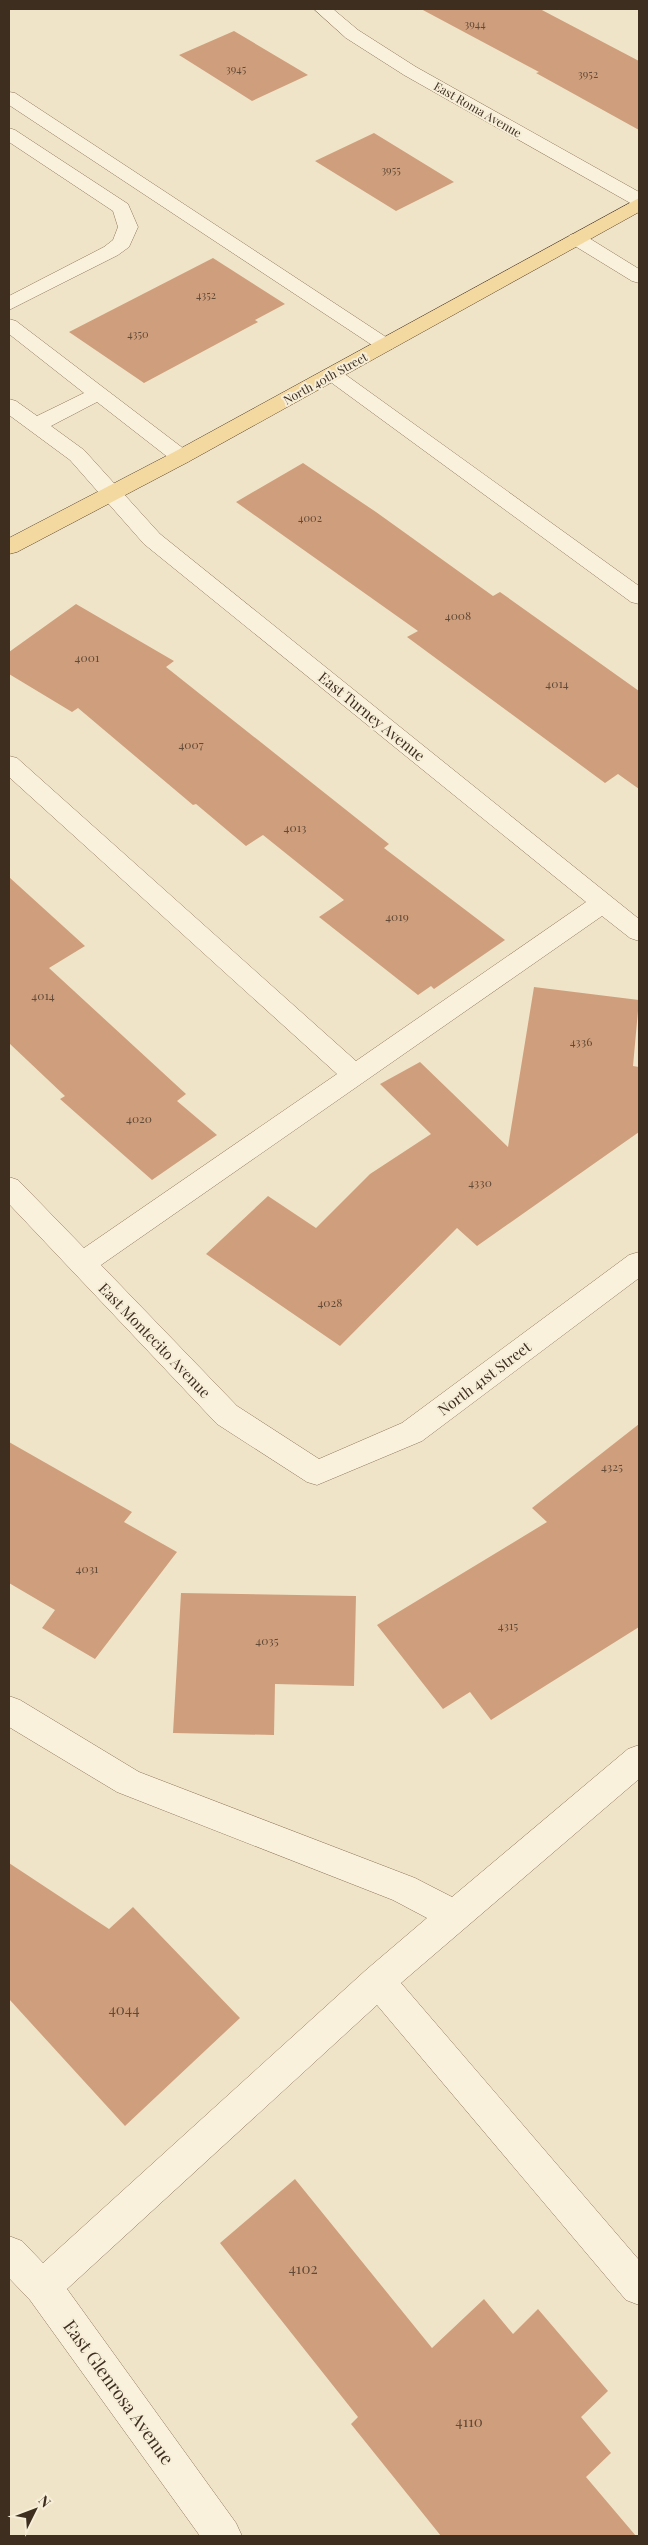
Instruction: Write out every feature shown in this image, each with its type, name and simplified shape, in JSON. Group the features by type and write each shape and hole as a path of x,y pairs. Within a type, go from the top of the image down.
{"main road":[{"name":"North 40th Street","path":"9,547 181,457 639,204"}],"street":[{"name":"East Roma Avenue","path":"322,9 352,34 410,71 639,200"},
{"path":"9,97 385,345"},
{"path":"9,134 121,208 128,228 122,244 111,252 9,304"},
{"path":"577,239 639,277"},
{"path":"9,324 181,457"},
{"path":"332,374 639,597"},
{"path":"36,425 99,394"},
{"name":"East Turney Avenue","path":"9,405 77,455 152,539 639,932"},
{"path":"9,764 354,1074"},
{"path":"82,1264 603,903"},
{"name":"East Montecito Avenue","path":"9,1187 227,1415 317,1473"},
{"name":"North 41st Street","path":"317,1473 412,1432 639,1262"},
{"path":"9,1710 128,1782 404,1889 457,1916"},
{"path":"43,2287 378,1981 457,1916 639,1759"},
{"path":"378,1981 639,2287"},
{"name":"East Glenrosa Avenue","path":"9,2254 43,2287 222,2536"}],"building":[{"path":"421,9 540,9 639,61 639,130 536,73 539,72"},
{"path":"234,31 308,75 252,101 179,55"},
{"path":"374,133 454,182 396,211 315,161"},
{"path":"213,258 285,304 255,320 258,322 144,383 69,332"},
{"path":"303,463 376,512 493,596 500,592 639,691 639,789 618,774 605,783 407,637 418,631 236,502"},
{"path":"76,604 174,661 166,667 389,844 384,848 505,940 434,989 431,986 418,995 319,917 344,900 263,835 246,846 196,804 193,805 78,708 72,712 9,674 9,652"},
{"path":"9,877 85,946 49,968 186,1094 177,1101 217,1135 152,1180 60,1099 65,1096 9,1043"},
{"path":"534,987 639,1000 633,1066 639,1067 639,1132 477,1246 457,1228 340,1346 206,1254 268,1196 316,1228 370,1174 431,1134 380,1084 420,1062 508,1147"},
{"path":"639,1424 639,1627 491,1720 470,1692 443,1709 377,1625 547,1522 532,1508"},
{"path":"9,1442 132,1512 124,1522 177,1552 95,1659 42,1628 55,1610 9,1583"},
{"path":"181,1593 356,1596 354,1686 275,1684 274,1735 173,1733"},
{"path":"9,1863 109,1929 133,1907 240,2018 125,2126 9,1999"},
{"path":"295,2179 432,2348 484,2299 513,2334 538,2309 608,2391 581,2417 611,2453 586,2477 636,2536 441,2536 351,2424 358,2417 220,2243"}]}
